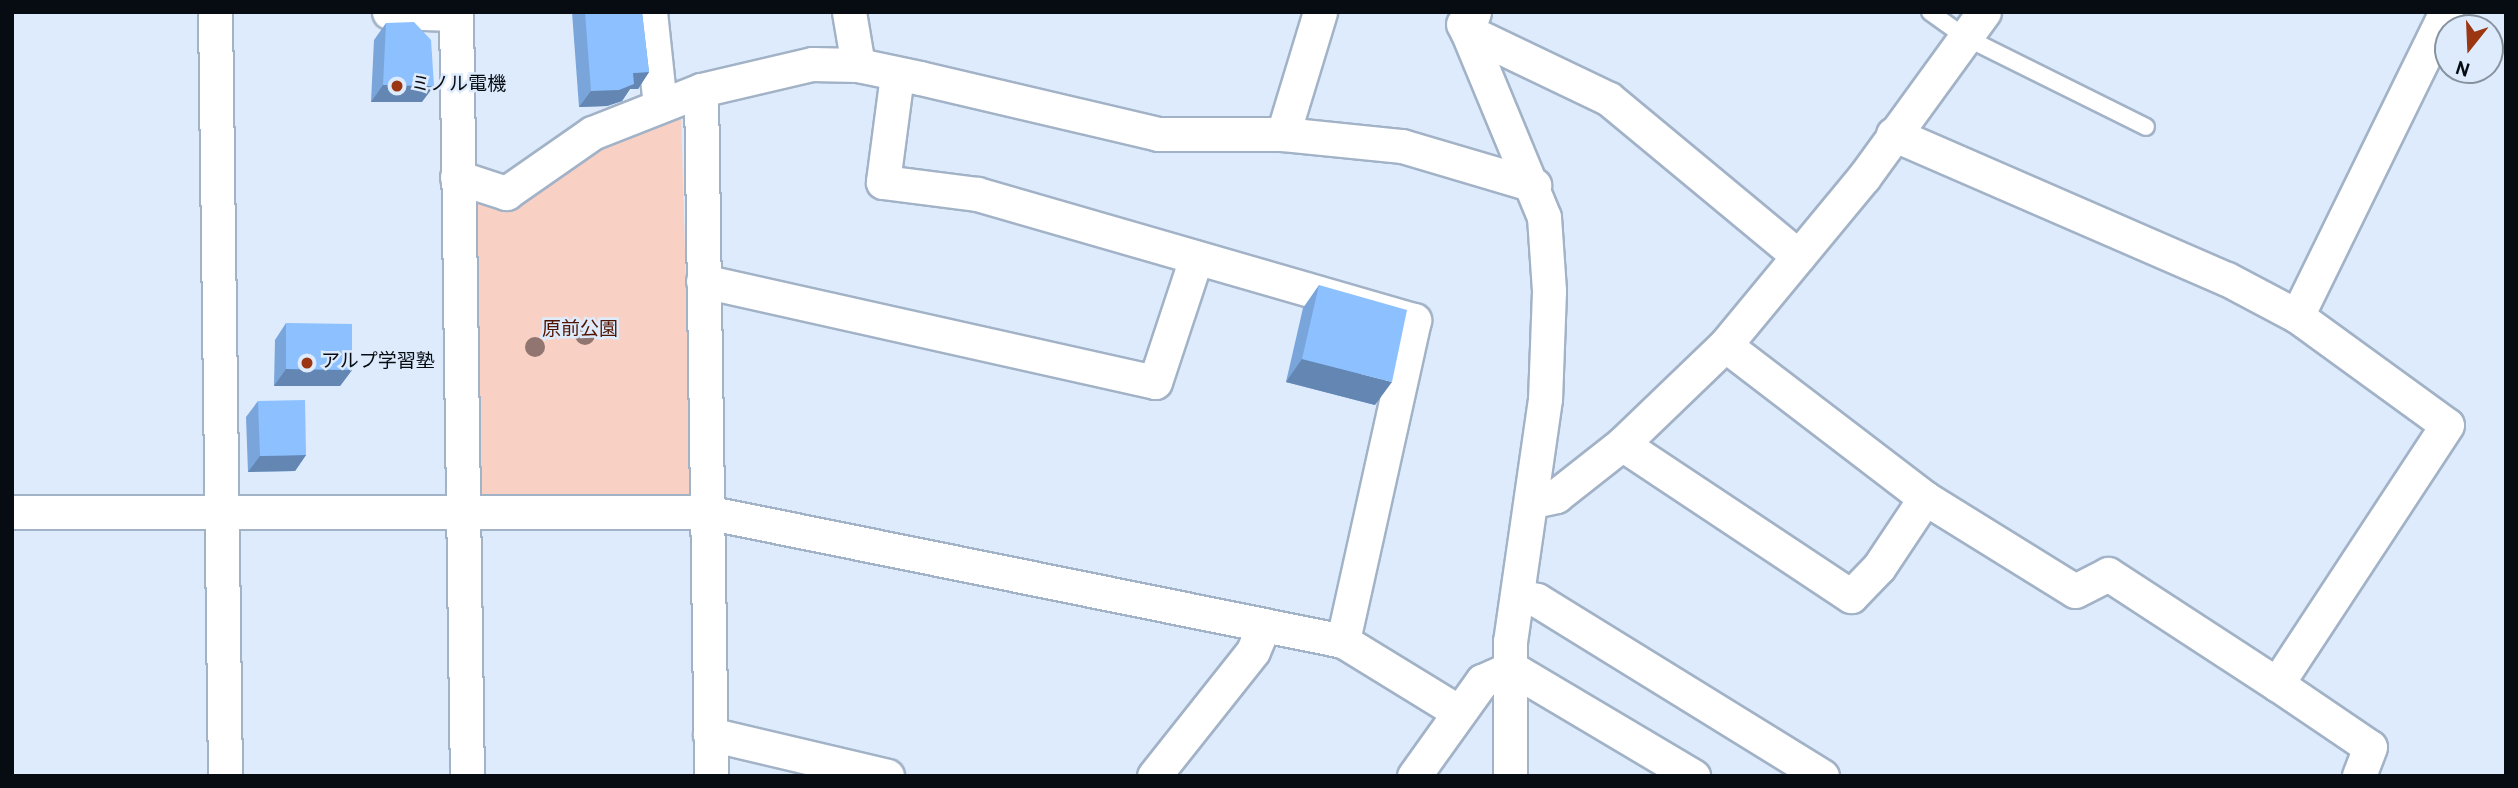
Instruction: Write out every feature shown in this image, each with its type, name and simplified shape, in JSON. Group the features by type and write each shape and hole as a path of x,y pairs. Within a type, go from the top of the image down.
{"street":[{"path":"215,12 225,776"},
{"path":"389,12 456,13 467,776"},
{"path":"650,12 660,105"},
{"path":"849,12 858,65"},
{"path":"1283,134 1320,12"},
{"path":"2297,316 2446,12"},
{"path":"1466,19 1534,185 1544,217 1549,291 1545,399 1534,502 1510,641 1510,776"},
{"path":"1466,19 1609,99 1798,256"},
{"path":"1534,502 1556,496 1622,444 1724,345 1798,256 1974,25"},
{"path":"457,177 506,193 593,133 701,90 813,64 858,65 1158,134 1283,134 1402,146 1534,185"},
{"path":"897,75 883,182 977,194 1414,320 1343,641"},
{"path":"701,90 711,776"},
{"path":"1893,134 2227,279 2297,316 2447,425 2277,684"},
{"path":"703,281 1155,382 1196,258"},
{"path":"1724,345 1925,498 2075,591 2108,574 2370,747 2359,776"},
{"path":"1622,444 1851,596 1880,567 1925,498"},
{"path":"12,512 706,512 1263,627 1343,641 1459,712"},
{"path":"1518,596 1536,600 1822,776"},
{"path":"1154,776 1253,651 1263,627"},
{"path":"1414,776 1482,681 1511,668"},
{"path":"1511,668 1693,776"},
{"path":"710,734 887,776"}],"lane":[{"path":"1930,12 1974,25 2146,127"}],"green space":[{"name":"原前公園","path":"681,111 692,495 481,499 464,192"}],"building":[{"path":"585,12 642,12 649,72 633,73 634,84 619,90 591,91"},
{"path":"414,22 431,40 434,86 383,85 386,23"},
{"path":"1319,285 1407,310 1392,382 1302,359"},
{"path":"286,323 352,324 352,370 286,369"},
{"path":"305,400 306,455 260,456 258,401"}],"place":[{"name":"ミノル電機","path":"397,86"},
{"name":"アルプ学習塾","path":"307,363"}]}
